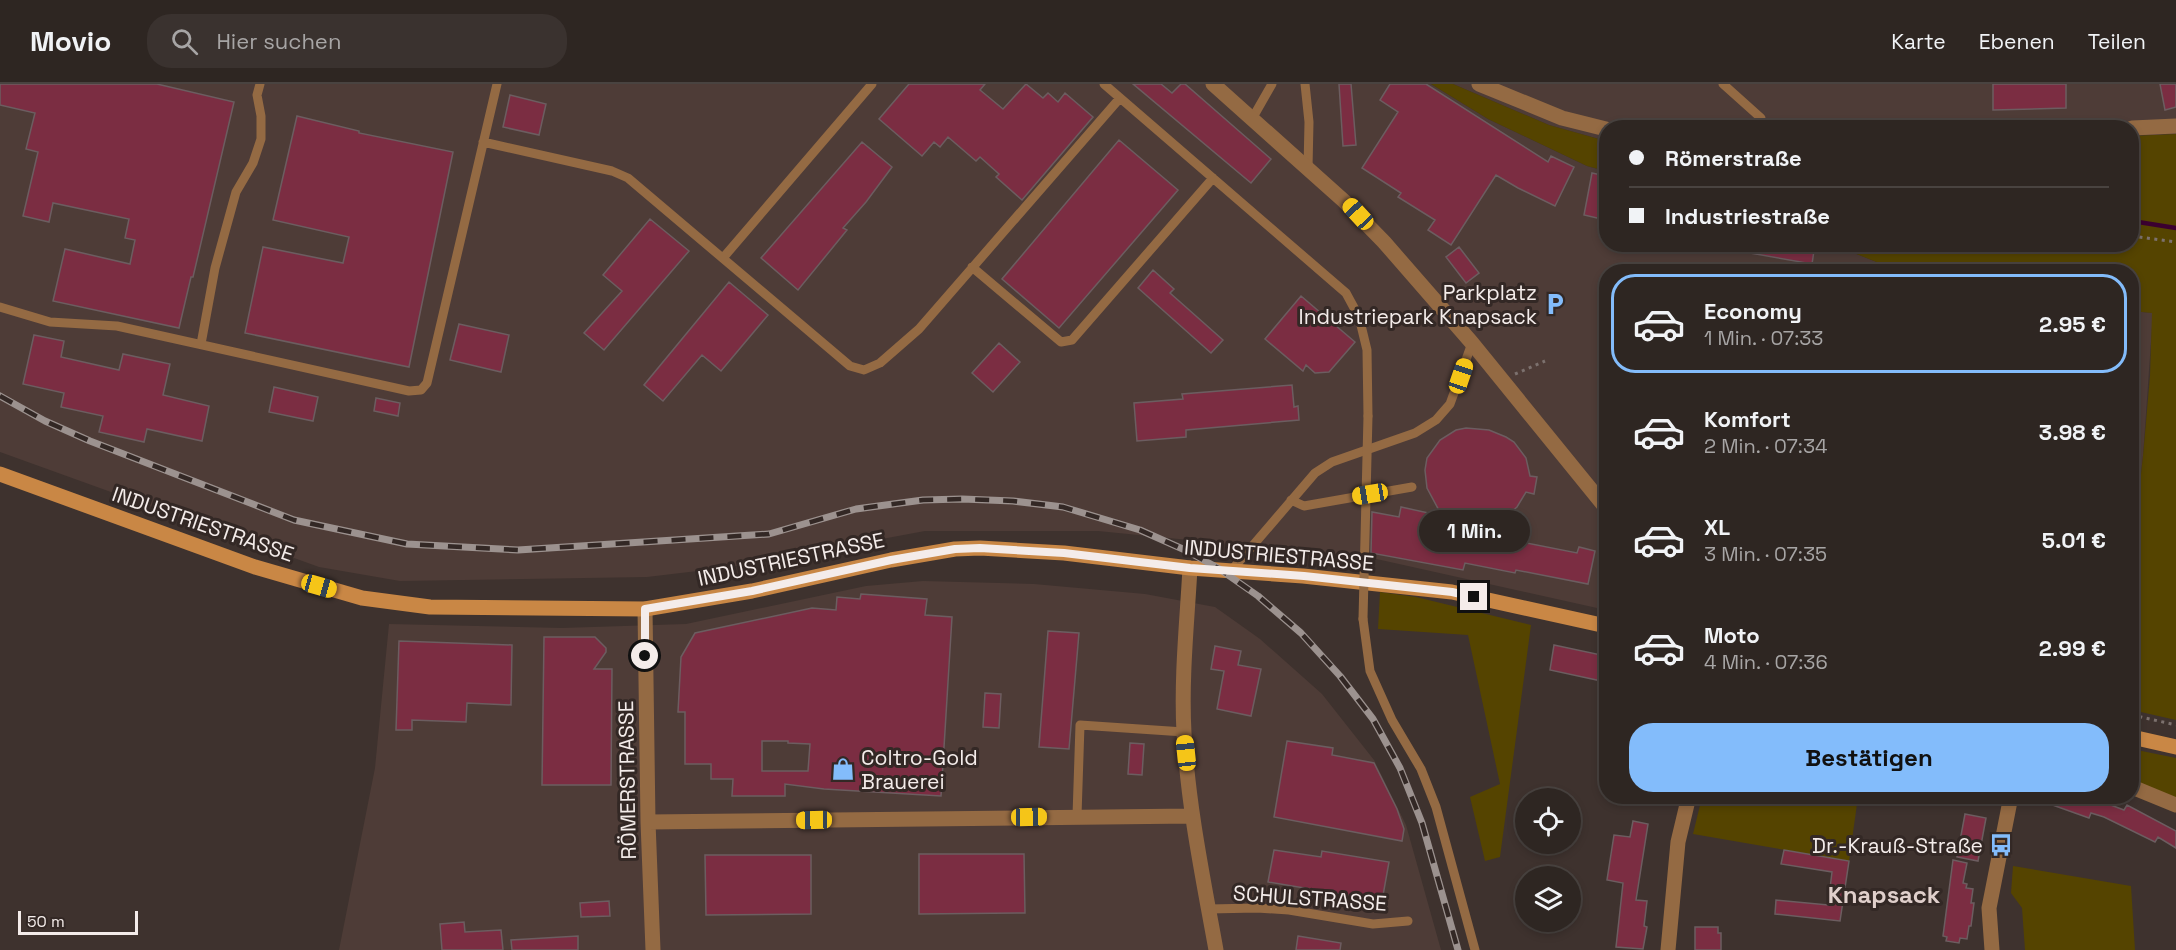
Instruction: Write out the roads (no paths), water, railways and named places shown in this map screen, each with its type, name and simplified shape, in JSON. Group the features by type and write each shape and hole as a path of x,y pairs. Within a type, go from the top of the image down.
{"main road":[{"name":"INDUSTRIESTRASSE","path":"0,474 255,567 362,598 430,607 645,609 752,591 891,560 955,549 980,548 1064,553 1190,568 1452,592 1599,624"},
{"path":"2139,739 2176,747"}],"street":[{"path":"1480,84 1562,118 1599,127"},
{"path":"1214,85 1344,201 1384,242 1472,343 1599,499"},
{"path":"2139,128 2176,126"},
{"path":"1190,568 1184,682 1184,732 1192,816 1216,950"},
{"name":"RÖMERSTRASSE","path":"645,609 648,822 653,950"},
{"path":"2139,790 2176,805"},
{"path":"1668,950 1677,842 1687,804"},
{"path":"1992,950 1989,908 2009,804"},
{"path":"648,822 1192,816"}],"lane":[{"path":"201,345 215,268 236,192 253,163 261,139 261,116 257,96 260,84"},
{"path":"0,307 51,322 117,326 409,391 421,390 427,383 497,84"},
{"path":"723,258 872,84"},
{"path":"1104,84 1346,293 1359,317 1368,350 1364,619 1370,671 1392,720 1420,769 1436,807 1475,950"},
{"path":"1252,118 1272,84"},
{"path":"1305,84 1309,122 1308,168"},
{"path":"1723,84 1761,120"},
{"path":"483,142 592,166 628,178 850,366 864,370 880,363 919,329 1120,98"},
{"path":"972,267 1061,342 1072,340 1213,178"},
{"path":"1231,571 1315,473 1332,462 1415,433 1436,420 1450,404 1472,343"},
{"path":"1291,500 1304,506 1412,487"},
{"path":"1077,816 1080,725 1184,732"},
{"name":"SCHULSTRASSE","path":"1209,909 1288,910 1372,924 1408,921"}],"waterway":[{"path":"2139,222 2176,228"}],"railway":[{"path":"0,396 45,421 90,441 294,520 407,544 518,550 769,534 856,509 923,500 962,499 1013,501 1063,507 1140,530 1218,568 1258,596 1301,633 1340,676 1373,719 1400,768 1422,823 1458,950"}],"place":[{"name":"Parkplatz Industriepark Knapsack","path":"1555,304"},
{"name":"Coltro-Gold Brauerei","path":"843,769"},
{"name":"Dr.-Krauß-Straße","path":"2001,845"}],"district":[{"name":"Knapsack","path":"1884,894"}]}
